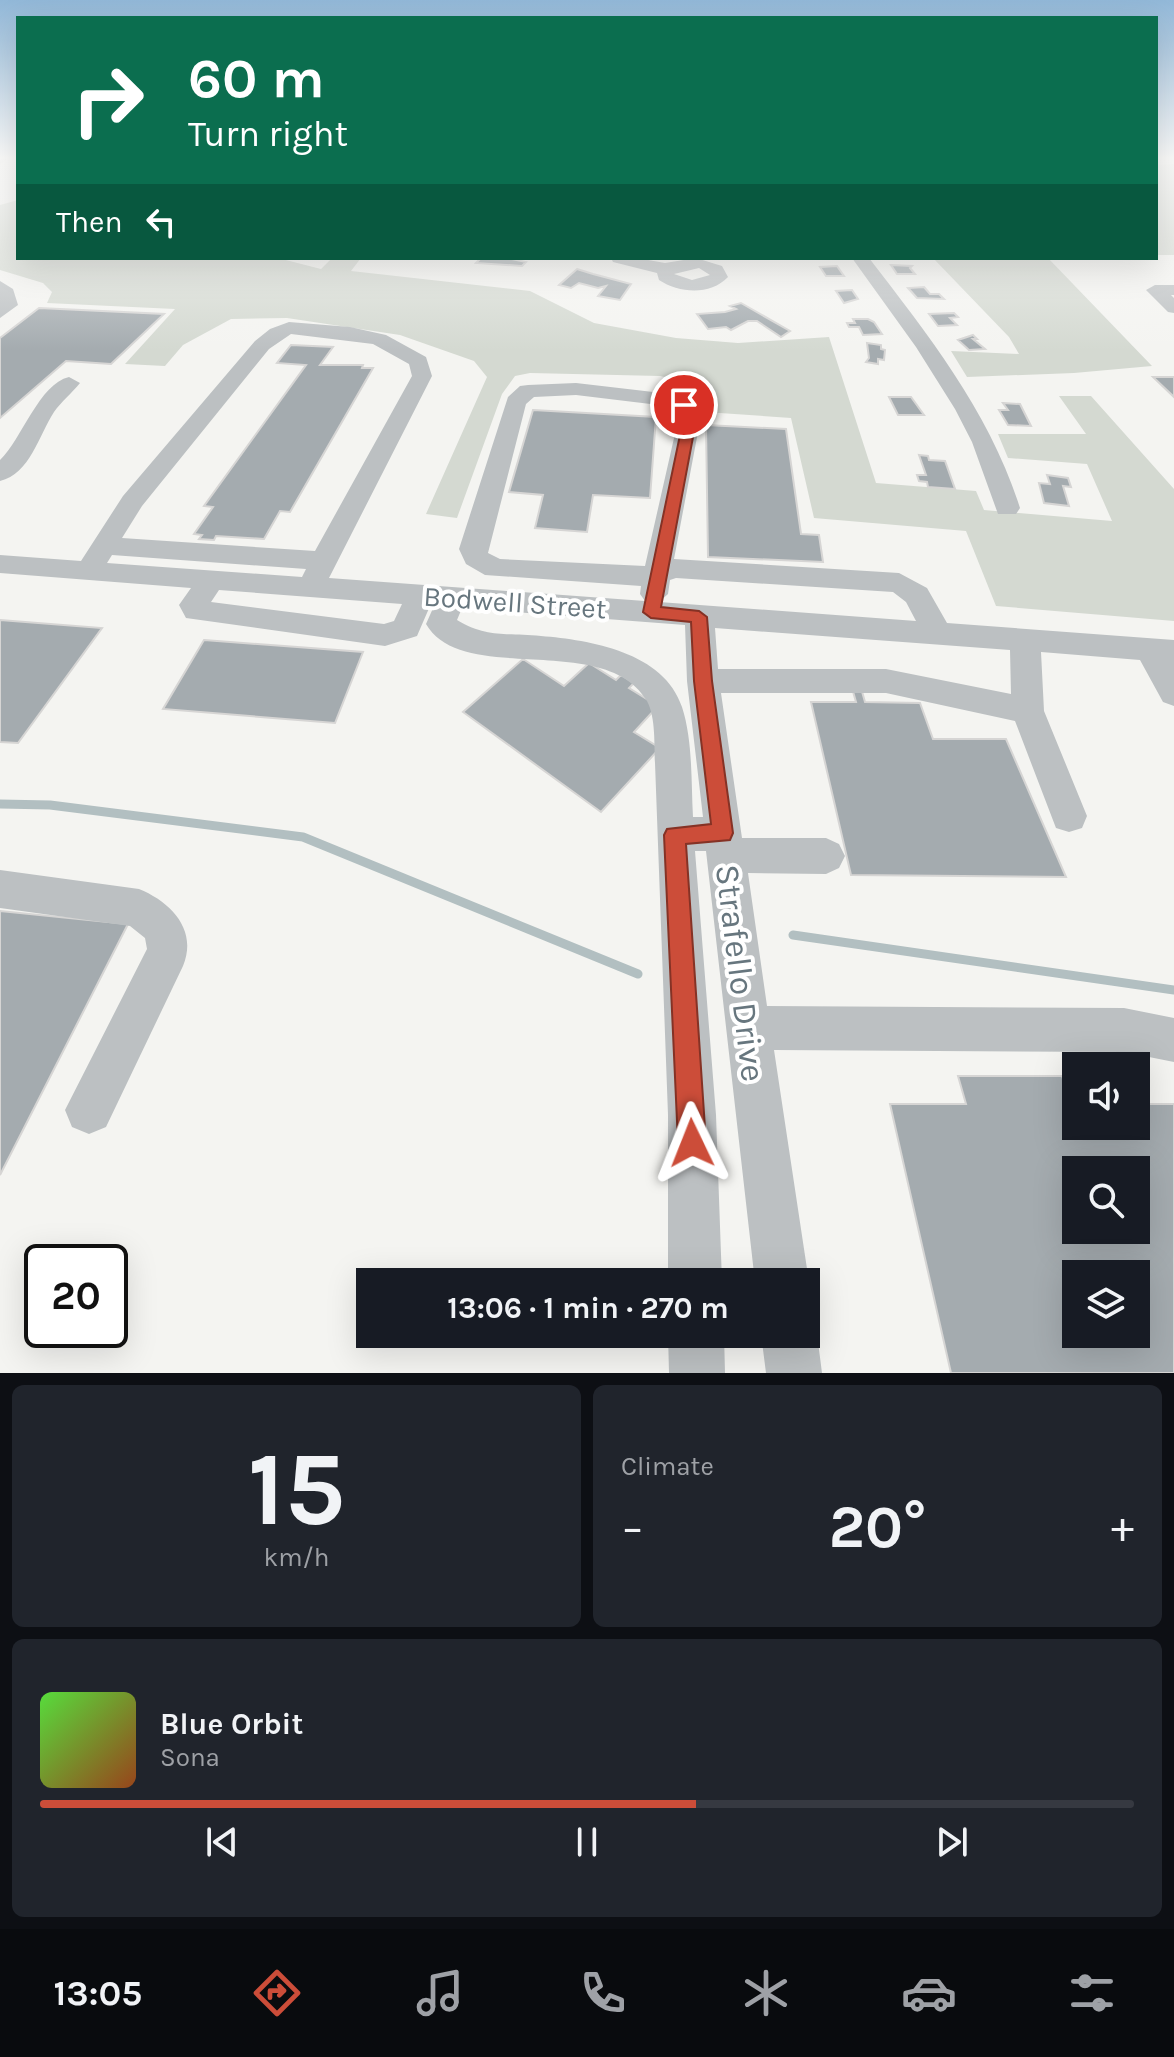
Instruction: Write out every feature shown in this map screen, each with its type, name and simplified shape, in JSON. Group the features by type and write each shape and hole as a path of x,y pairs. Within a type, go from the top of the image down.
{"street":[{"path":"628,260 666,269"},
{"path":"861,260 946,377 993,463 1007,508"},
{"path":"0,286 7,293 9,305 0,312"},
{"path":"1174,290 1155,290 1174,308"},
{"path":"88,571 132,502 262,345 277,333 289,328 350,333 379,339 419,361 422,376 316,574 104,546"},
{"path":"0,474 20,454 25,440 45,409 69,383"},
{"path":"651,612 657,575 690,416 684,405 671,400 576,389 528,391 516,402 473,549 476,558 495,568 626,577 657,575 673,568 899,583 917,595 938,634"},
{"name":"Bodwell Street","path":"0,564 211,580 316,574 436,596 1162,650"},
{"path":"211,580 194,605 196,611 385,635 406,628 436,596"},
{"path":"436,596 441,624 476,644 542,647 595,657 630,668 663,697 672,754 692,1115 695,1268"},
{"name":"Strafello Drive","path":"699,617 703,681 780,1268"},
{"path":"1025,640 1028,711 1069,816"},
{"path":"1162,650 1174,693"},
{"path":"703,681 886,681 1028,711"},
{"path":"675,835 826,856"},
{"path":"0,889 139,908 163,927 168,951 89,1110"},
{"path":"748,1028 1124,1030 1174,1040"},
{"path":"696,1348 697,1373"},
{"path":"791,1348 794,1373"}],"shaded area":[{"path":"0,223 16,223 16,260 286,260 321,269 330,260 359,260 351,271 530,291 594,323 676,338 738,343 829,337 876,483 976,491 984,510 1112,521 1087,464 1008,458 998,434 1086,434 1059,396 1091,396 1174,489 1174,621 996,606 966,531 814,518 791,418 705,412 692,383 660,376 530,373 515,376 502,394 457,518 426,514 487,377 474,361 400,335 287,318 231,319 183,345 165,366 125,364 175,309 47,303 52,292 43,283 0,270"},
{"path":"1158,223 1174,223 1174,255 1158,255"},
{"path":"935,260 1050,260 1152,366 967,377 951,351 1019,354 1009,337"}],"building":[{"path":"479,260 526,262 522,266 476,263"},
{"path":"891,265 912,266 910,268 915,274 897,274"},
{"path":"837,266 844,276 826,276 820,267"},
{"path":"577,269 631,284 620,300 598,296 606,286 598,288 579,283 571,288 559,285"},
{"path":"924,287 930,294 939,294 944,299 917,298 908,288"},
{"path":"852,290 858,299 844,303 836,291"},
{"path":"741,303 790,331 781,337 757,321 748,321 731,330 726,327 708,329 697,314 725,312 736,309 730,306"},
{"path":"39,308 164,314 111,364 66,361 0,418 0,338"},
{"path":"954,313 958,317 950,318 957,325 938,326 929,314"},
{"path":"853,319 874,322 882,334 863,335 859,327 849,327 847,323 855,323"},
{"path":"973,335 977,339 973,339 985,349 969,350 958,340"},
{"path":"867,343 881,345 881,349 885,350 884,360 878,359 878,364 866,362 869,358"},
{"path":"291,345 333,347 320,365 363,365 362,368 373,368 290,512 280,511 264,539 216,536 214,540 199,539 202,535 194,534 213,507 204,506 306,365 277,363"},
{"path":"1153,377 1174,377 1174,397"},
{"path":"889,397 911,397 924,415 898,415"},
{"path":"1003,403 1020,404 1031,426 1008,425 999,410 1008,410"},
{"path":"533,410 656,417 650,498 593,495 587,532 535,528 543,495 509,492"},
{"path":"706,425 786,429 801,534 819,535 823,562 708,557"},
{"path":"919,455 928,456 929,460 945,461 955,489 928,487 927,482 919,481 917,475 926,475"},
{"path":"1047,475 1068,478 1071,487 1063,486 1069,506 1044,503 1039,483 1050,484"},
{"path":"0,620 102,628 18,743 0,742"},
{"path":"204,640 363,652 335,723 163,709"},
{"path":"523,659 564,686 589,663 616,680 621,675 634,683 629,688 658,706 634,732 660,748 601,812 463,712"},
{"path":"852,688 861,688 865,702 920,703 933,739 1006,739 1066,877 851,875 811,702 856,702"},
{"path":"0,911 128,924 0,1175"},
{"path":"958,1076 1062,1076 1062,1140 1150,1140 1150,1104 1174,1104 1174,1373 951,1373 890,1104 966,1104"}],"waterway":[{"path":"0,804 50,805 303,837 638,974"},
{"path":"793,935 1174,990"}],"route":[{"path":"684,405 690,416 651,612 699,617 703,681 723,833 675,835 692,1143"}]}
